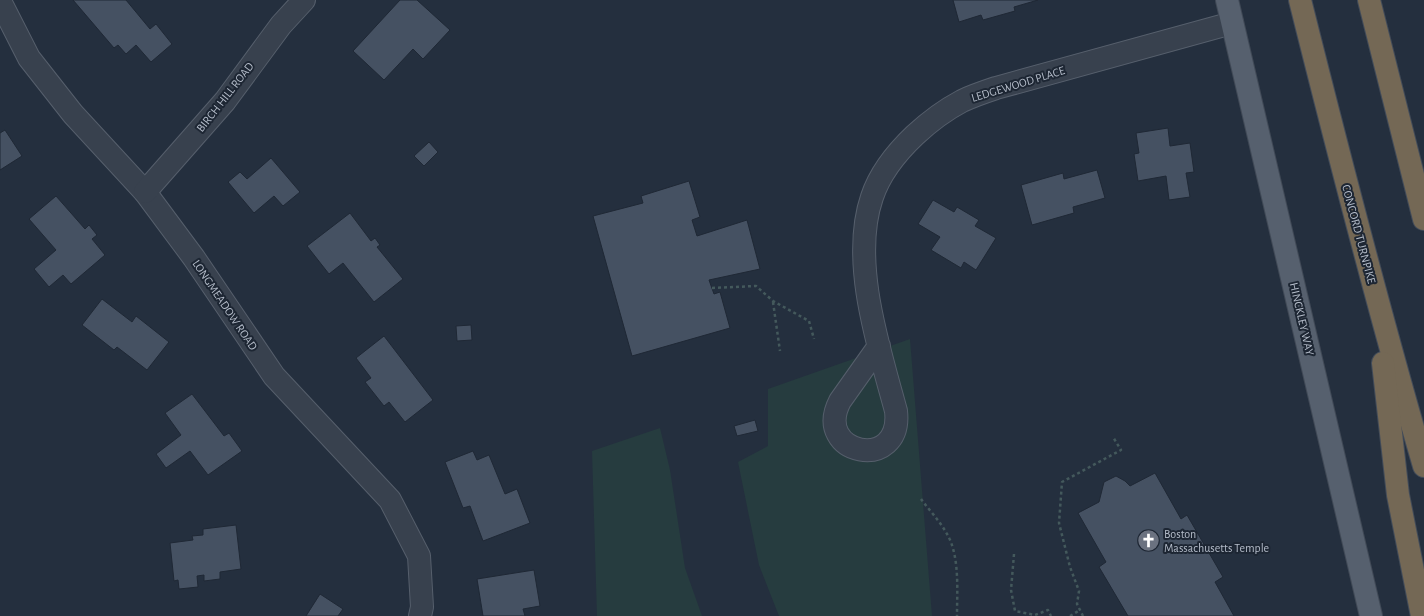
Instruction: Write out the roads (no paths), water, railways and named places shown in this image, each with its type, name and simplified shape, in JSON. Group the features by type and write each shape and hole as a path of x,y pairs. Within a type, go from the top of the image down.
{"highway":[{"name":"CONCORD TURNPIKE","path":"1300,0 1340,163 1376,298 1424,466"},
{"path":"1369,0 1424,219"},
{"path":"1376,298 1398,495 1422,616"}],"main road":[{"path":"1227,0 1232,23"},
{"name":"HINCKLEY WAY","path":"1232,23 1371,616"}],"street":[{"name":"BIRCH HILL ROAD","path":"145,192 225,101 281,25 304,0"},
{"name":"LONGMEADOW ROAD","path":"0,1 29,58 73,114 145,192 194,258 274,376 390,500 419,556 422,607 420,616"},
{"name":"LEDGEWOOD PLACE","path":"879,346 867,291 865,229 872,197 882,176 910,140 931,121 962,101 996,88 1232,23"}],"place":[{"name":"Boston Massachusetts Temple","path":"1148,541"}]}
